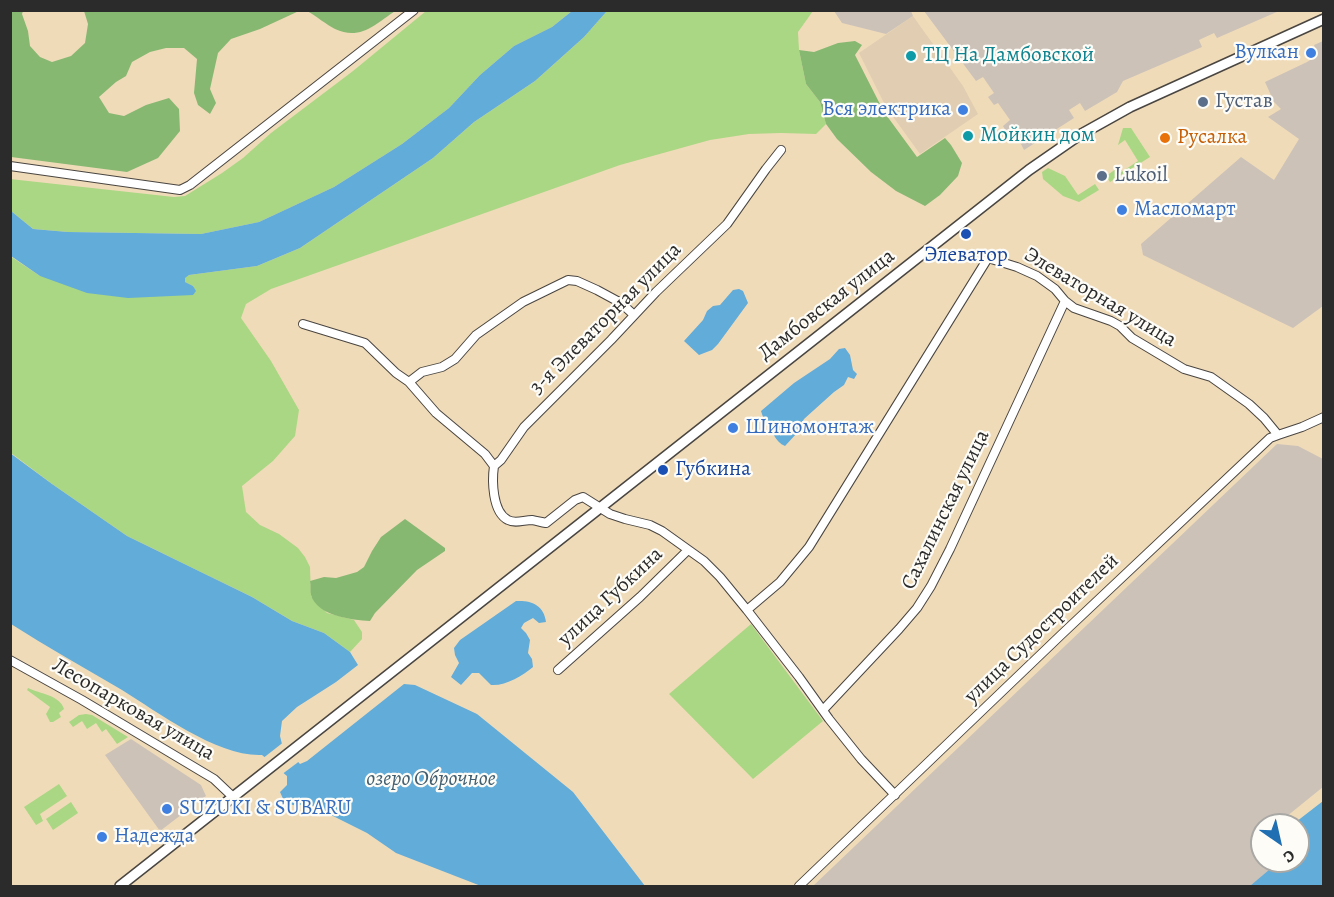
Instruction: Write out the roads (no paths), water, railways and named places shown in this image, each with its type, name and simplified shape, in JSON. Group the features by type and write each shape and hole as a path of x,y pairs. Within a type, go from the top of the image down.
{"main road":[{"name":"Дамбовская улица","path":"120,886 1029,170 1078,136 1136,104 1323,19"}],"street":[{"path":"10,166 180,190 190,186 414,10"},
{"name":"3-я Элеваторная улица","path":"494,466 501,460 524,427 656,292 728,224 781,150"},
{"name":"Элеваторная улица","path":"747,610 780,582 809,547 988,258 1037,276 1074,308 1120,326 1132,338 1185,369 1211,376 1249,404 1278,435"},
{"path":"410,382 422,372 442,367 455,359 476,334 523,302 568,280 577,281 605,294 621,303 634,315"},
{"name":"Сахалинская улица","path":"823,710 899,629 917,608 931,585 1065,302"},
{"path":"303,324 365,343 396,373 410,382 436,413 485,454 494,466"},
{"name":"улица Судостроителей","path":"799,886 1270,438 1323,417"},
{"name":"улица Губкина","path":"494,466 492,476 494,497 503,517 509,521 533,520 546,523 583,497 600,508 625,519 650,525 662,531 704,561 747,610 861,759 895,795"},
{"name":"улица Губкина","path":"558,670 640,597 688,550"},
{"name":"Лесопарковая улица","path":"10,660 214,779 233,797"}],"water":[{"path":"572,11 607,11 584,37 535,81 474,122 433,158 300,248 257,266 189,275 185,278 185,282 193,286 196,291 193,295 128,298 87,293 40,276 11,256 11,211 33,229 68,232 201,234 259,222 334,187 402,144 449,108 480,75 514,46 552,27"},
{"path":"733,290 743,291 748,303 718,344 712,350 699,355 684,341 703,320 707,311 713,306 720,305"},
{"path":"845,348 850,355 853,370 857,374 854,379 848,377 844,385 804,419 797,433 785,446 774,436 769,422 763,417 761,411 794,383 830,359 839,349"},
{"name":"озеро Оброчное","path":"10,453 127,536 252,597 292,621 324,633 350,652 358,665 297,707 282,721 280,736 282,744 300,764 307,761 404,684 415,685 477,714 573,792 645,886 481,886 396,853 367,833 307,803 297,806 285,803 280,792 287,785 287,776 262,755 245,754 227,749 189,732 11,624"},
{"path":"516,601 527,601 536,605 545,616 546,622 539,623 533,618 524,623 521,628 530,640 528,653 533,667 514,680 497,685 491,685 479,673 472,673 461,685 451,677 459,663 454,648 460,640"},
{"path":"1323,801 1323,886 1250,886 1265,873 1310,873 1310,813 1308,813"}],"place":[{"name":"Вулкан","path":"1311,53"},
{"name":"ТЦ На Дамбовской","path":"911,56"},
{"name":"Густав","path":"1203,102"},
{"name":"Вся электрика","path":"963,110"},
{"name":"Мойкин дом","path":"968,136"},
{"name":"Русалка","path":"1165,138"},
{"name":"Lukoil","path":"1102,176"},
{"name":"Масломарт","path":"1122,210"},
{"name":"Элеватор","path":"966,234"},
{"name":"Шиномонтаж","path":"733,428"},
{"name":"Губкина","path":"663,470"},
{"name":"SUZUKI & SUBARU","path":"167,809"},
{"name":"Надежда","path":"102,837"}]}
